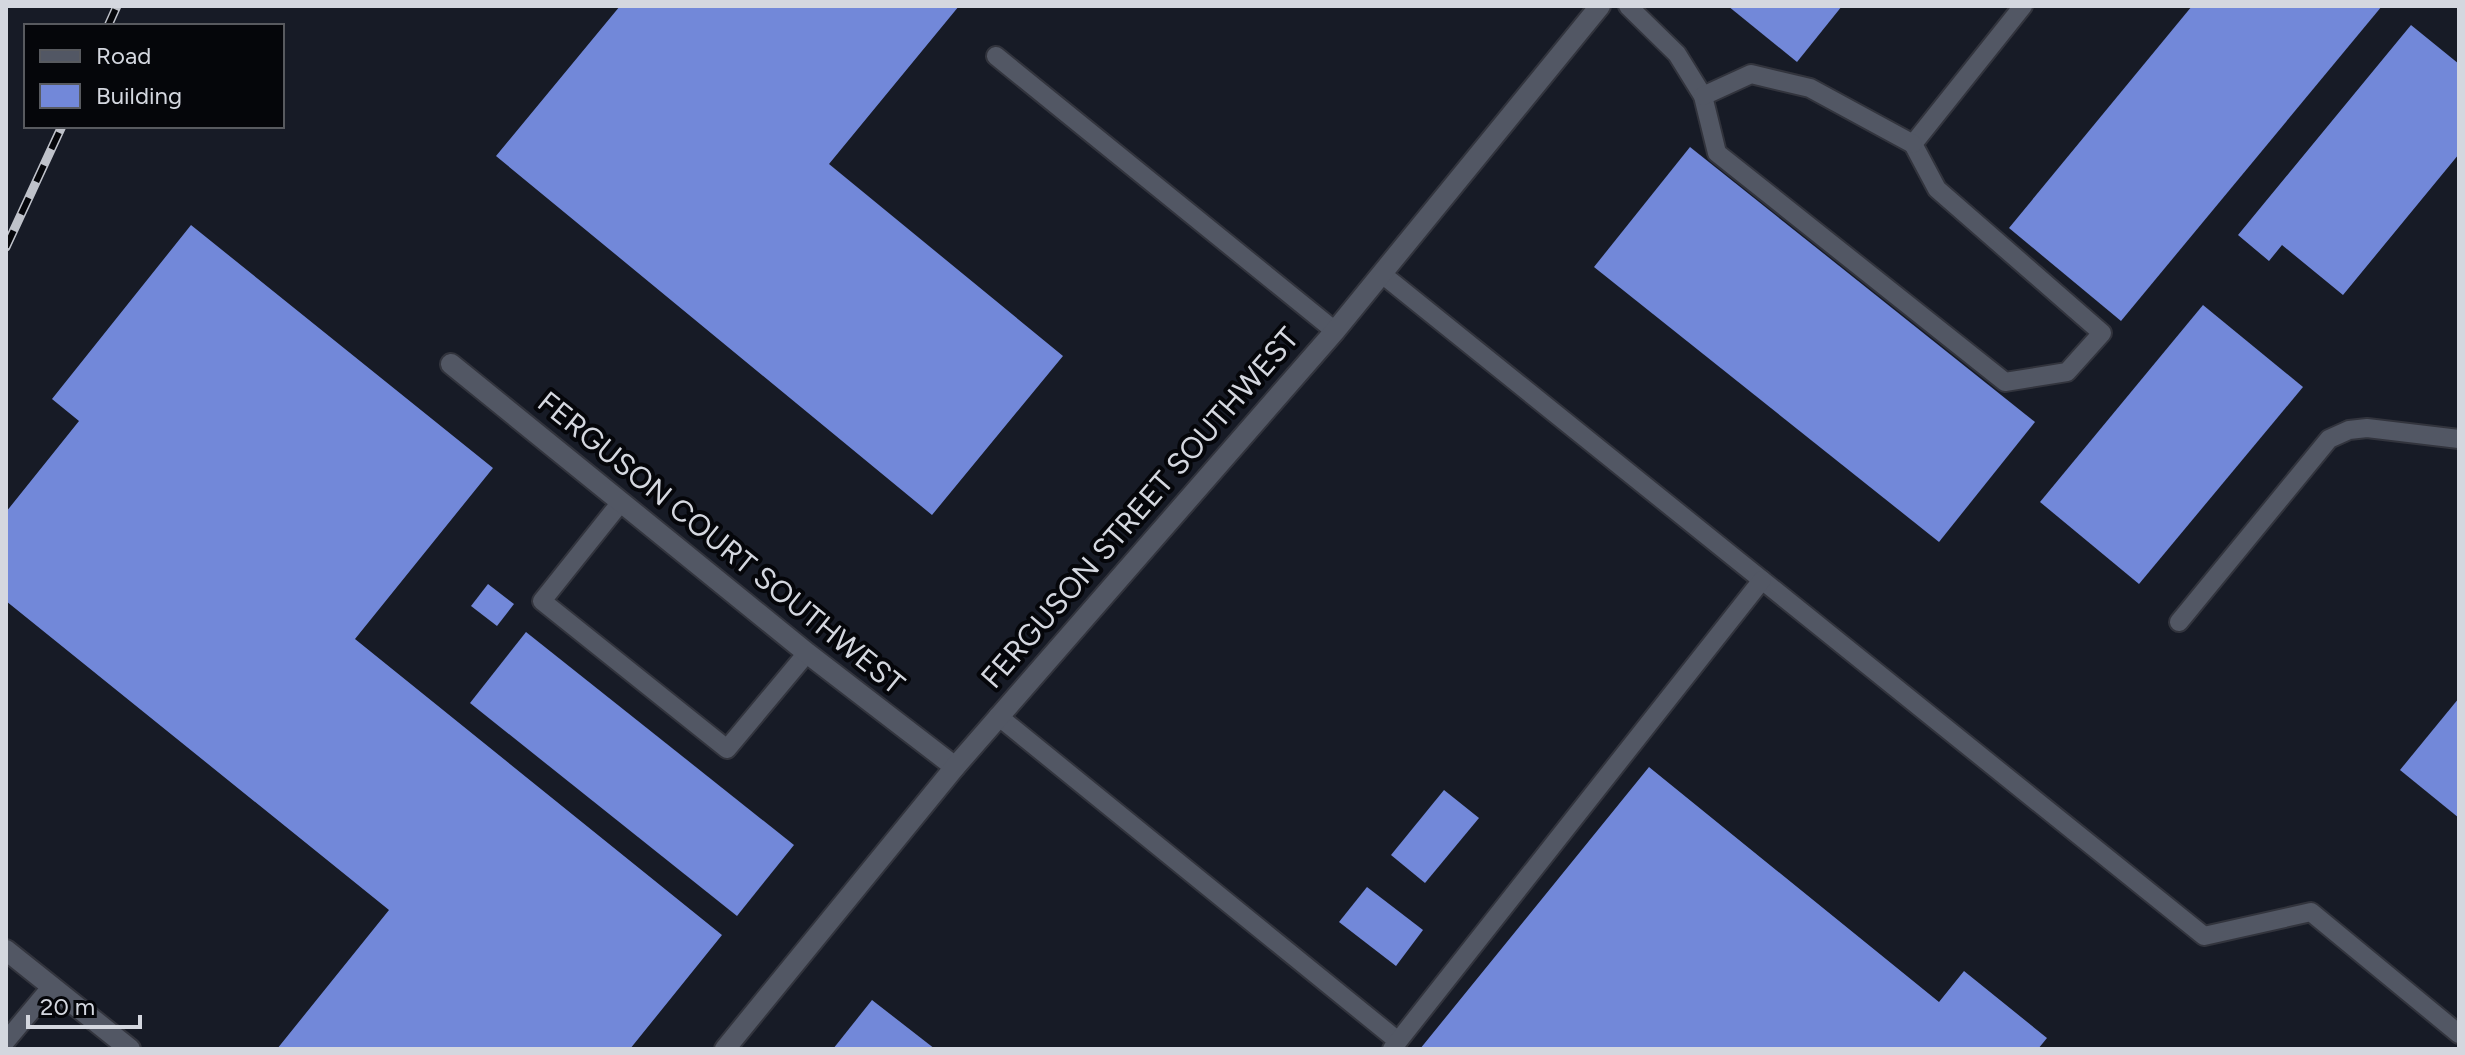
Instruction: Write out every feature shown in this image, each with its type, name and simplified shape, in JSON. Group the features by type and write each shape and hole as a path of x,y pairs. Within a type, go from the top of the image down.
{"street":[{"name":"FERGUSON STREET SOUTHWEST","path":"725,1049 998,716 1335,331 1600,6"},
{"name":"FERGUSON COURT SOUTHWEST","path":"451,364 807,653 955,767"},
{"path":"6,950 130,1049"}],"lane":[{"path":"1628,6 1677,54 1703,96 1717,153 2005,382 2067,372 2102,333 1937,189 1913,144 1810,88 1751,74 1703,96"},
{"path":"1913,144 2023,6"},
{"path":"996,56 1335,331"},
{"path":"1382,274 2204,936 2311,912 2459,1034"},
{"path":"2179,622 2329,439 2349,430 2367,428 2459,439"},
{"path":"621,502 542,601 727,749 807,653"},
{"path":"998,716 1395,1045 1762,580"},
{"path":"6,1041 52,986"}],"building":[{"path":"620,6 959,6 829,164 1063,356 932,515 496,156"},
{"path":"1728,6 1842,6 1797,62"},
{"path":"2192,6 2382,6 2121,321 2009,228"},
{"path":"2411,25 2459,64 2459,154 2343,295 2282,245 2269,261 2238,235"},
{"path":"1690,147 2035,422 1939,542 1594,267"},
{"path":"191,225 493,468 355,639 722,935 630,1049 277,1049 389,910 6,601 6,512 79,421 52,399"},
{"path":"2203,305 2303,387 2139,584 2040,502"},
{"path":"488,584 514,604 497,626 471,606"},
{"path":"526,632 794,845 737,916 470,703"},
{"path":"2459,698 2459,818 2400,770"},
{"path":"1649,767 1939,1002 1964,971 2047,1038 2038,1049 1420,1049"},
{"path":"1444,790 1479,818 1425,883 1391,855"},
{"path":"1367,887 1423,930 1396,966 1339,922"},
{"path":"872,1000 935,1049 833,1049"}],"railway":[{"path":"109,24 117,6"},
{"path":"6,247 61,128"}]}
